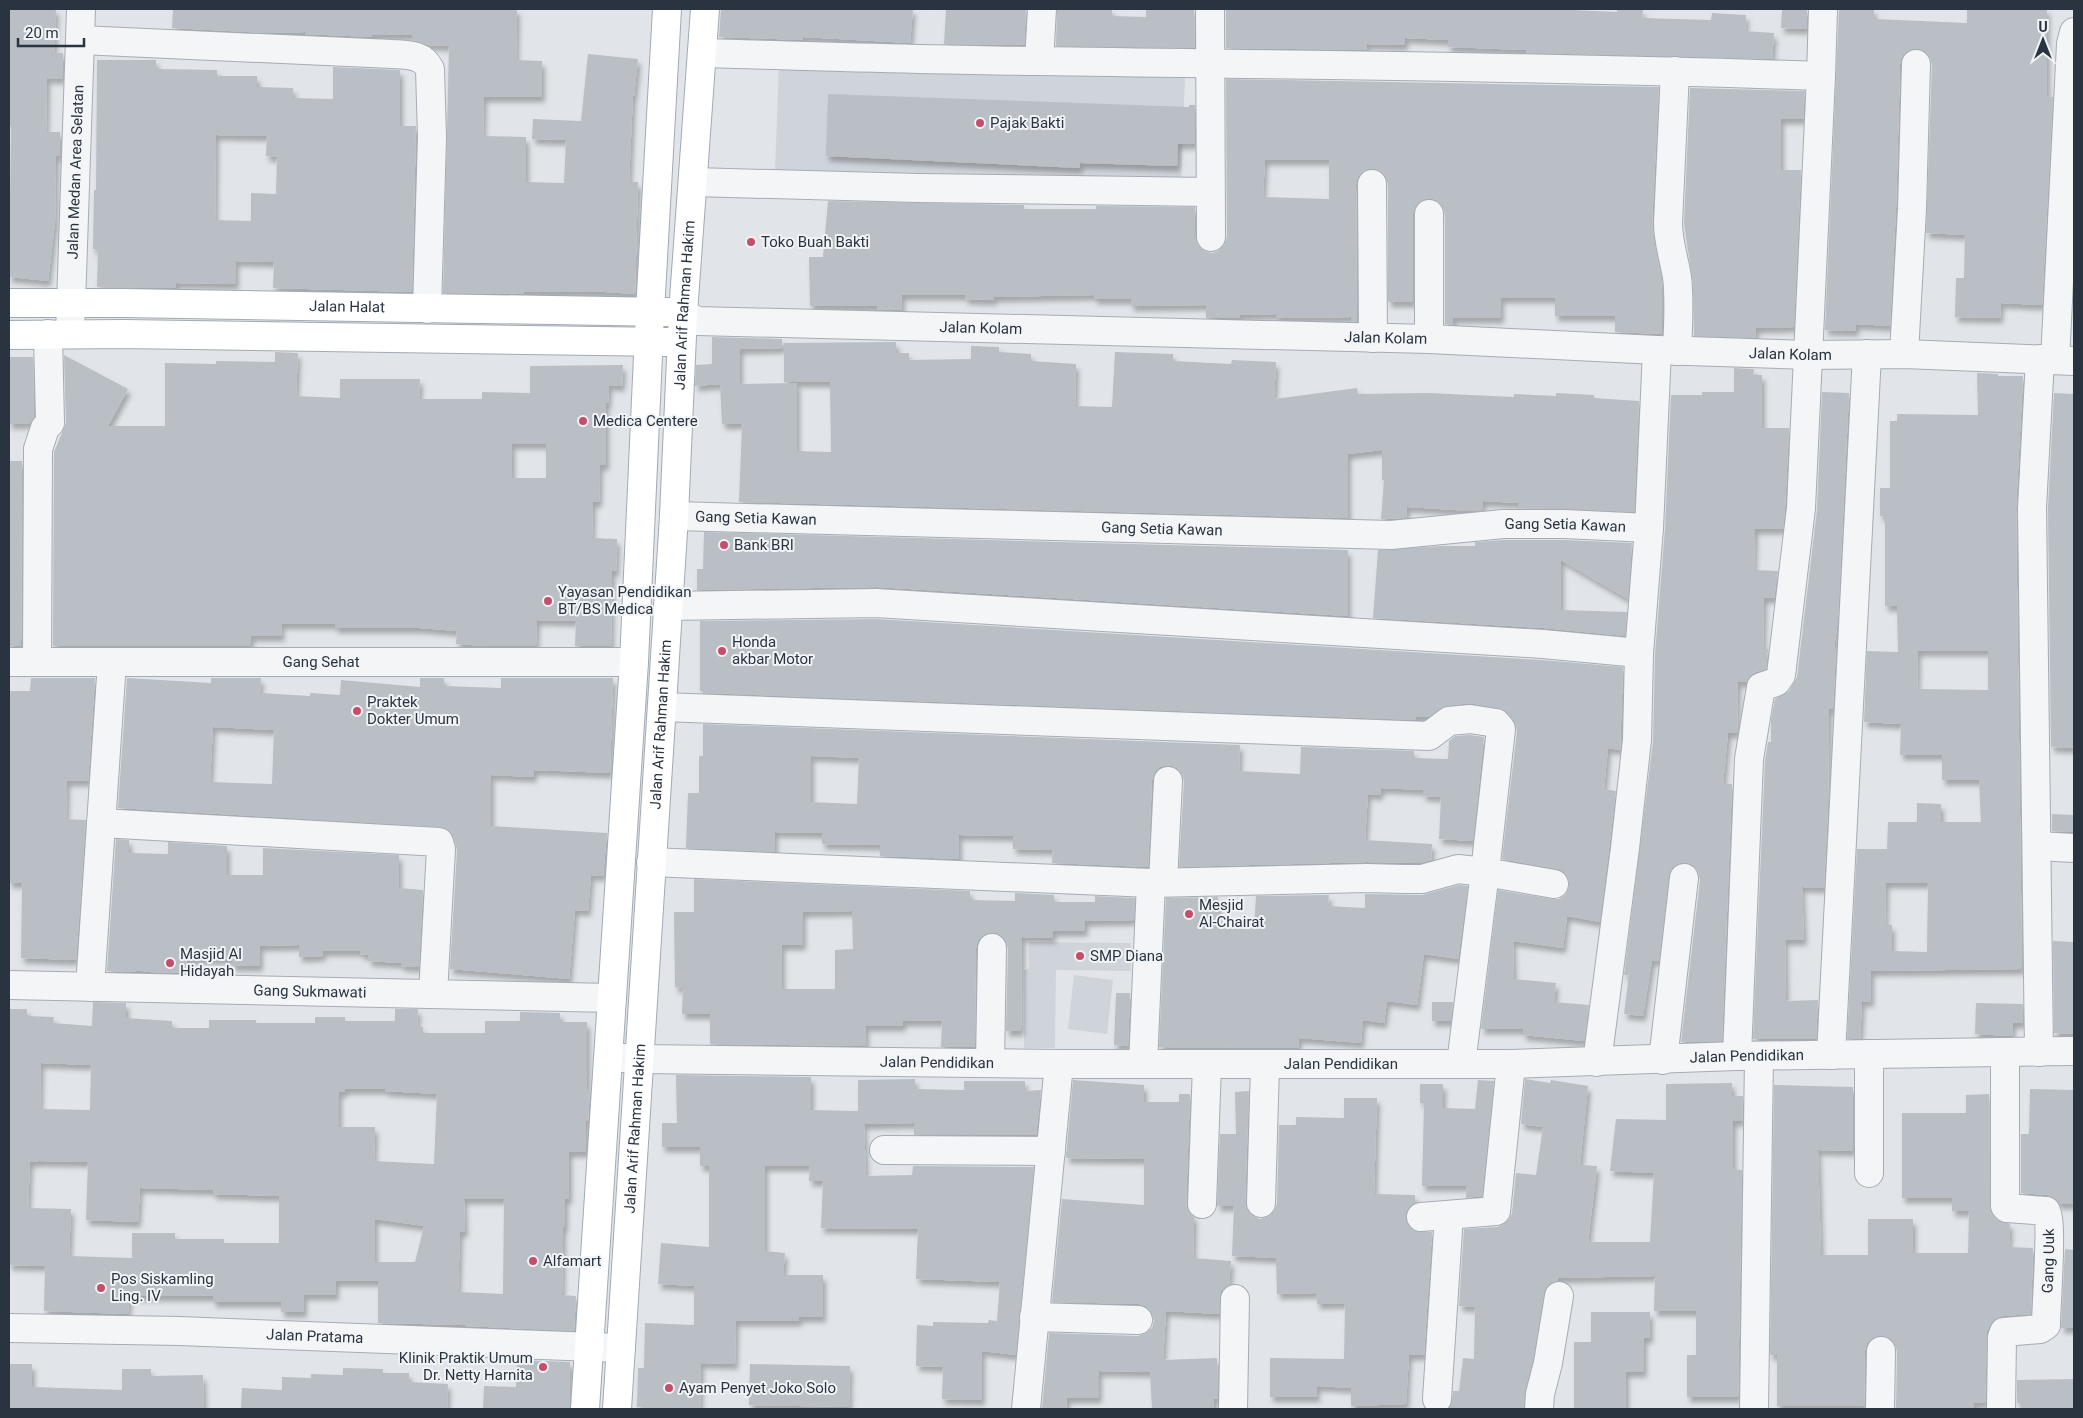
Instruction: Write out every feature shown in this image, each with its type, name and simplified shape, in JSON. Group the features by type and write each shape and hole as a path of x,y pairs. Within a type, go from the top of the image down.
{"main road":[{"name":"Jalan Arif Rahman Hakim","path":"585,1409 634,662 648,342 667,9"},
{"name":"Jalan Arif Rahman Hakim","path":"617,1409 687,325 693,182 706,9"},
{"name":"Jalan Halat","path":"9,303 70,302 650,312 687,325"},
{"name":"Jalan Halat","path":"9,334 648,342 687,325"}],"street":[{"name":"Jalan Medan Area Selatan","path":"36,662 38,449 45,428 50,423 59,334 70,302 81,9"},
{"path":"1039,61 1042,9"},
{"path":"1210,9 1211,237"},
{"path":"1754,1409 1748,1056 1749,759 1762,687 1776,682 1781,675 1801,508 1823,9"},
{"path":"2039,1052 2032,508 2057,360 2071,44 2074,32"},
{"path":"80,40 392,54 416,56 425,61 430,69 432,137 427,309"},
{"path":"702,53 1039,61 1210,62 1675,71 1821,76"},
{"path":"1904,354 1912,209 1916,64"},
{"path":"1597,1062 1637,740 1639,653 1648,528 1667,351 1677,280 1674,254 1668,237 1675,71"},
{"path":"693,182 918,188 1210,192"},
{"path":"1372,184 1373,338"},
{"path":"1429,214 1429,339"},
{"name":"Jalan Kolam","path":"687,325 1429,339 1667,351 1809,355 1904,354 2057,360"},
{"path":"1831,1055 1867,354"},
{"name":"Gang Setia Kawan","path":"674,516 1391,535 1503,524 1564,524 1648,528"},
{"path":"668,606 876,604 1543,644 1639,653"},
{"name":"Gang Sehat","path":"9,662 634,662"},
{"path":"90,987 112,662"},
{"path":"662,708 1429,736 1449,721 1470,719 1496,723 1501,730 1461,1064"},
{"path":"1143,1064 1157,882 1168,781"},
{"path":"101,823 439,842 441,849 433,994"},
{"path":"2037,846 2074,848"},
{"path":"651,862 1157,882 1367,878 1422,879 1458,869 1554,884"},
{"path":"1663,1060 1684,878"},
{"path":"990,1063 992,948"},
{"name":"Gang Sukmawati","path":"9,985 612,998"},
{"name":"Jalan Pendidikan","path":"608,1057 639,1059 1265,1065 1510,1064 1748,1056 2074,1052"},
{"name":"Gang Uuk","path":"2002,1409 2002,1337 2004,1332 2040,1329 2046,1325 2049,1236 2049,1216 2046,1211 2007,1208 2005,1206 2005,1053"},
{"path":"1869,1054 1869,1173"},
{"path":"1026,1409 1059,1064"},
{"path":"1421,1216 1491,1213 1496,1211 1510,1064"},
{"path":"1202,1204 1207,1065"},
{"path":"1261,1203 1265,1065"},
{"path":"884,1150 1051,1151"},
{"path":"1437,1399 1448,1215"},
{"path":"1539,1409 1540,1394 1548,1363 1559,1296"},
{"path":"1233,1409 1235,1299"},
{"path":"1034,1317 1138,1320"},
{"name":"Jalan Pratama","path":"9,1328 179,1331 621,1348"},
{"path":"1880,1409 1881,1351"}],"shaded area":[{"name":"Pajak Bakti","path":"779,61 1185,75 1181,186 775,172"},
{"path":"1029,942 1131,943 1131,971 1056,970 1055,1048 1024,1048 1024,970 1029,969"},
{"name":"SMP Diana","path":"1074,975 1113,980 1107,1034 1068,1029"}],"building":[{"path":"9,9 56,9 54,53 63,53 63,79 47,78 46,132 60,132 60,156 56,156 55,222 48,281 9,277 11,126 9,126"},
{"path":"173,9 517,9 516,60 542,61 542,97 484,97 483,136 526,137 526,182 564,183 566,140 532,139 533,119 581,121 588,54 638,59 633,95 629,182 638,182 635,294 605,292 443,293 449,46 428,45 412,40 412,35 372,35 372,37 305,34 305,32 266,33 172,28"},
{"path":"721,9 913,9 910,43 803,37 803,40 719,37"},
{"path":"946,9 1026,9 1024,45 944,44"},
{"path":"1057,9 1112,9 1112,16 1146,17 1146,9 1194,9 1195,48 1056,46"},
{"path":"1226,9 1549,9 1617,12 1617,9 1643,10 1642,18 1711,20 1712,13 1746,15 1745,31 1774,33 1772,59 1526,53 1526,50 1448,47 1448,40 1405,38 1405,45 1367,44 1366,50 1226,48"},
{"path":"1782,9 1807,9 1807,29 1781,28"},
{"path":"1839,9 1874,9 1874,19 1967,23 1967,9 2047,9 2047,96 2053,97 2042,305 2001,303 2000,318 1955,317 1956,278 1964,278 1965,235 1926,233 1932,64 1930,57 1925,51 1916,48 1903,55 1900,64 1890,326 1856,324 1856,331 1825,330"},
{"path":"97,60 156,60 156,69 217,70 217,76 257,76 257,87 293,88 293,98 333,99 333,67 400,70 400,126 416,126 412,292 273,288 274,262 236,261 236,284 176,283 176,288 97,287 98,250 93,249 94,190 96,190","holes":["216,135 267,136 266,156 277,157 276,194 251,193 251,221 215,220"]},
{"path":"1226,79 1659,87 1652,224 1662,287 1662,334 1615,332 1615,316 1555,316 1555,298 1501,298 1501,318 1453,318 1453,325 1445,324 1445,214 1442,206 1436,200 1429,198 1421,201 1415,207 1413,214 1413,302 1388,302 1388,184 1385,176 1380,171 1372,168 1364,171 1358,177 1356,184 1357,322 1351,321 1351,317 1276,318 1276,314 1240,315 1240,318 1206,318 1206,305 1131,306 1131,299 1094,299 1094,295 994,297 994,300 965,299 965,295 902,295 902,310 877,310 877,306 810,306 809,257 823,257 828,201 1024,205 1024,209 1096,209 1096,206 1195,207 1195,237 1197,244 1204,251 1212,253 1218,251 1224,245 1227,237","holes":["1265,160 1329,160 1329,199 1263,197"]},
{"path":"1690,88 1805,91 1803,119 1781,119 1781,170 1801,170 1794,327 1756,328 1755,338 1694,336 1693,284 1684,223"},
{"path":"828,94 1189,107 1189,105 1195,105 1195,144 1178,144 1177,166 1080,163 1080,168 826,156"},
{"path":"712,337 782,339 782,348 740,349 740,384 797,383 797,451 831,452 830,382 784,382 784,343 896,342 896,353 909,353 909,360 971,359 971,346 999,347 999,352 1031,354 1031,361 1076,364 1075,406 1112,407 1115,352 1173,354 1173,361 1231,364 1232,360 1276,362 1274,399 1357,388 1358,394 1428,393 1514,397 1514,394 1556,396 1556,393 1594,395 1594,398 1639,401 1634,512 1518,508 1518,503 1483,501 1482,510 1407,507 1406,518 1381,519 1384,480 1382,480 1382,450 1348,454 1348,518 739,502 742,424 722,424 720,384 695,386 696,365 712,364"},
{"path":"275,352 298,353 296,396 340,398 340,379 420,379 419,399 482,399 482,392 530,393 530,366 623,365 622,386 609,385 608,403 606,403 606,465 600,465 599,502 593,502 592,538 617,539 616,571 612,571 611,646 575,646 576,621 537,620 536,646 456,644 457,631 420,628 335,628 335,624 281,624 282,636 251,636 251,646 53,646 54,452 66,423 64,355 128,389 108,426 165,426 165,363 216,364 216,361 275,362","holes":["512,444 546,444 546,478 512,478"]},
{"path":"9,357 33,357 34,417 30,423 9,424"},
{"path":"1734,368 1754,369 1753,375 1762,375 1762,428 1789,428 1785,507 1783,529 1755,529 1754,570 1778,571 1774,598 1764,598 1763,649 1768,649 1766,669 1756,672 1747,682 1738,682 1737,733 1728,733 1723,784 1732,784 1722,1041 1681,1042 1700,880 1698,871 1693,865 1685,862 1678,864 1672,868 1669,876 1659,961 1652,960 1643,1016 1624,1014 1629,975 1624,975 1653,742 1655,654 1665,529 1671,395 1702,395 1702,392 1734,392"},
{"path":"1977,373 1998,374 1998,376 2023,376 2016,508 2022,969 1871,971 1871,1002 1862,1001 1860,1039 1847,1039 1857,849 1887,849 1888,822 1917,822 1917,803 1941,804 1941,822 1981,822 1979,780 1942,780 1942,755 1900,755 1901,724 1864,722 1867,651 1898,652 1897,606 1885,606 1885,516 1880,516 1880,488 1890,488 1890,421 1897,421 1897,414 1978,415","holes":["1918,651 1988,651 1988,690 1917,689","1886,883 1928,883 1927,952 1892,951 1892,925 1885,925"]},
{"path":"1822,392 1849,393 1838,619 1834,649 1836,649 1833,709 1829,709 1828,805 1824,888 1802,887 1804,940 1785,940 1786,1001 1818,1000 1816,1039 1753,1039 1765,761 1768,742 1771,742 1771,720 1775,699 1789,691 1797,677 1817,510"},
{"path":"2054,393 2074,394 2074,748 2051,747 2048,508"},
{"path":"9,461 22,461 21,646 9,646"},
{"path":"704,532 1348,550 1348,616 877,587 697,590 697,569 703,569"},
{"path":"1504,540 1632,543 1628,599 1561,560 1561,610 1627,612 1625,636 1544,628 1373,618 1378,550 1475,546 1475,542"},
{"path":"876,619 1542,660 1623,667 1620,750 1608,748 1604,789 1616,791 1600,922 1567,916 1563,948 1513,941 1514,979 1556,983 1554,1002 1589,1005 1584,1041 1523,1035 1523,1029 1481,1029 1498,890 1559,899 1566,894 1569,886 1569,879 1564,872 1557,869 1502,859 1517,731 1516,724 1507,713 1498,708 1469,703 1447,706 1428,717 1416,717 1416,720 703,693 703,691 700,691 700,621"},
{"path":"31,678 95,678 88,781 67,781 66,819 86,820 76,960 21,958 22,883 9,883 9,691 30,691"},
{"path":"127,678 211,683 211,678 261,678 260,693 310,696 310,693 340,695 341,680 420,687 420,678 444,678 444,686 501,688 501,678 613,678 610,773 534,770 534,777 491,775 491,826 607,833 603,876 591,875 588,911 575,910 569,979 450,969 457,850 454,838 449,830 440,827 118,808","holes":["213,727 274,730 272,784 210,782"]},
{"path":"703,724 1240,745 1239,771 1300,774 1301,747 1414,751 1414,758 1448,759 1449,741 1455,736 1470,735 1484,737 1473,841 1439,839 1441,797 1423,796 1423,790 1381,788 1380,795 1368,794 1365,840 1432,844 1431,860 1420,863 1367,862 1179,867 1184,781 1182,773 1177,768 1168,765 1160,767 1155,772 1152,780 1148,867 1052,863 1053,850 1013,849 1013,836 959,835 959,859 880,856 880,845 822,844 822,833 775,832 775,852 686,848 688,793 699,793 699,756 703,756","holes":["811,756 859,758 857,804 811,802"]},
{"path":"2052,814 2074,815 2074,832 2052,831"},
{"path":"116,839 129,840 129,853 168,854 168,842 227,846 227,875 263,875 263,848 399,855 399,888 423,890 419,967 401,966 401,963 368,961 369,955 360,954 360,951 322,951 323,956 299,957 299,945 260,946 260,966 232,966 232,959 187,959 184,973 136,970 136,972 107,971"},
{"path":"694,879 970,891 970,900 1015,901 1015,893 1054,895 1054,902 1095,902 1095,896 1135,898 1134,920 1085,921 1085,931 1053,931 1053,938 1022,937 1021,1031 1006,1031 1008,948 1006,941 1000,935 993,932 984,935 978,940 976,948 975,1047 941,1047 942,1021 903,1021 903,1026 866,1026 866,1046 710,1044 710,1014 682,1014 683,988 675,987 674,912 694,912","holes":["852,911 853,949 835,950 835,989 782,989 782,945 803,945 803,912"]},
{"path":"1459,885 1468,886 1458,959 1424,954 1417,1005 1387,1001 1384,1023 1363,1020 1361,1043 1299,1038 1298,1048 1159,1047 1166,898 1218,897 1218,928 1254,928 1256,896 1329,895 1328,906 1365,908 1365,894 1422,895"},
{"path":"2053,941 2074,942 2074,1034 2054,1033"},
{"path":"1116,993 1130,993 1128,1046 1114,1045"},
{"path":"93,1002 126,1003 126,1018 172,1021 172,1028 209,1028 209,1020 256,1020 256,1023 315,1023 315,1017 345,1017 345,1021 395,1021 395,1009 418,1009 417,1027 423,1027 423,1033 485,1033 485,1021 520,1021 520,1012 560,1013 560,1022 587,1022 587,1089 590,1089 588,1121 586,1121 586,1152 569,1152 569,1199 565,1199 565,1227 563,1227 562,1295 576,1296 574,1331 465,1325 378,1323 378,1281 336,1281 336,1295 304,1295 304,1312 281,1312 281,1302 213,1302 213,1296 129,1296 128,1314 44,1311 45,1266 9,1265 9,1009 27,1009 27,1016 54,1017 53,1023 92,1026","holes":["41,1063 91,1065 90,1110 40,1109","345,1089 385,1089 385,1091 437,1094 434,1164 374,1161 375,1127 339,1127 339,1092 345,1092","30,1162 88,1162 86,1220 138,1222 140,1188 213,1190 213,1194 279,1196 279,1243 224,1243 224,1239 175,1239 175,1233 132,1233 132,1258 69,1256 71,1209 28,1208","464,1199 504,1199 503,1294 458,1292 460,1232 465,1232","375,1219 424,1226 415,1262 375,1262"]},
{"path":"1432,1002 1453,1002 1451,1021 1432,1021"},
{"path":"1976,1003 2023,1004 2023,1023 2013,1023 2012,1036 1975,1034"},
{"path":"676,1075 811,1077 811,1110 858,1111 858,1080 915,1079 915,1089 964,1090 964,1081 1025,1081 1025,1091 1041,1090 1036,1135 914,1135 914,1123 864,1124 866,1176 912,1175 913,1166 1034,1167 1016,1355 982,1351 982,1400 942,1399 943,1367 916,1366 917,1325 933,1326 933,1322 988,1323 989,1320 997,1321 1000,1282 916,1279 918,1229 821,1228 823,1181 809,1181 810,1166 765,1166 765,1251 785,1253 783,1275 823,1275 823,1317 799,1317 799,1321 736,1321 735,1364 701,1363 700,1408 637,1407 638,1368 644,1368 645,1323 694,1325 694,1286 658,1284 661,1243 709,1247 709,1166 700,1166 700,1147 662,1147 662,1123 677,1123"},
{"path":"1525,1079 1550,1083 1551,1080 1588,1086 1580,1165 1597,1166 1588,1242 1650,1242 1654,1173 1610,1171 1616,1119 1666,1120 1666,1084 1732,1083 1732,1096 1743,1096 1742,1121 1733,1121 1733,1169 1742,1170 1738,1397 1687,1397 1687,1355 1696,1355 1696,1311 1654,1311 1655,1276 1558,1278 1558,1281 1547,1286 1544,1293 1533,1360 1525,1390 1524,1409 1448,1409 1453,1391 1459,1391 1463,1358 1474,1359 1475,1307 1459,1306 1464,1229 1497,1227 1504,1224 1512,1213 1516,1173 1536,1175 1543,1127 1521,1124"},
{"path":"1073,1080 1144,1085 1144,1102 1179,1102 1179,1094 1190,1094 1186,1203 1188,1212 1194,1217 1193,1258 1231,1261 1229,1285 1221,1291 1219,1314 1166,1311 1163,1360 1217,1358 1218,1399 1214,1399 1214,1409 1152,1409 1150,1372 1099,1371 1099,1398 1067,1398 1066,1409 1042,1409 1049,1333 1138,1336 1152,1328 1154,1321 1151,1312 1146,1306 1139,1304 1052,1302 1062,1199 1144,1205 1144,1159 1066,1158"},
{"path":"1478,1080 1494,1081 1482,1196 1466,1198 1467,1186 1422,1186 1424,1103 1420,1103 1420,1084 1443,1084 1443,1108 1475,1109"},
{"path":"1774,1085 1853,1087 1853,1151 1818,1150 1821,1255 1868,1255 1868,1219 1913,1219 1913,1253 1968,1253 1969,1211 1952,1211 1952,1198 1902,1198 1902,1113 1966,1113 1966,1095 1989,1094 1990,1207 1996,1219 2010,1224 2009,1247 2033,1248 2031,1314 2003,1316 1995,1319 1987,1331 1985,1403 1974,1403 1974,1409 1896,1408 1897,1351 1895,1344 1889,1338 1881,1335 1867,1343 1865,1350 1864,1406 1777,1406 1777,1355 1770,1355"},
{"path":"2030,1089 2074,1090 2074,1204 2059,1204 2055,1199 2047,1195 2021,1193 2021,1134 2029,1134"},
{"path":"1249,1091 1245,1203 1248,1211 1260,1219 1269,1216 1277,1204 1279,1125 1296,1125 1296,1117 1344,1118 1344,1098 1377,1098 1374,1194 1415,1195 1415,1203 1407,1211 1406,1219 1408,1225 1415,1231 1432,1232 1424,1355 1409,1355 1406,1404 1351,1406 1351,1388 1317,1386 1317,1397 1270,1397 1270,1358 1344,1359 1345,1303 1317,1304 1316,1293 1277,1294 1276,1258 1232,1256 1234,1206 1217,1206 1220,1134 1236,1134 1235,1092"},
{"path":"2065,1249 2074,1250 2074,1328 2061,1328"},
{"path":"1591,1312 1650,1312 1650,1338 1644,1338 1644,1372 1626,1372 1626,1409 1574,1409 1574,1342 1591,1342"},
{"path":"517,1360 570,1362 570,1409 483,1409 484,1386 516,1387"},
{"path":"9,1364 32,1364 32,1387 122,1390 122,1369 151,1369 151,1376 203,1375 204,1409 9,1409"},
{"path":"750,1364 850,1366 849,1407 749,1405"},
{"path":"343,1368 383,1369 383,1373 409,1373 409,1382 448,1384 447,1409 241,1409 242,1388 282,1390 282,1377 311,1378 311,1374 343,1375"},
{"path":"2074,1379 2074,1409 2022,1409 2022,1403 2017,1403 2017,1380"}],"place":[{"name":"Pajak Bakti","path":"980,123"},
{"name":"Toko Buah Bakti","path":"751,242"},
{"name":"Medica Centere","path":"583,421"},
{"name":"Bank BRI","path":"724,545"},
{"name":"Yayasan Pendidikan BT/BS Medica","path":"548,601"},
{"name":"Honda akbar Motor","path":"722,651"},
{"name":"Praktek Dokter Umum","path":"357,711"},
{"name":"Mesjid Al-Chairat","path":"1189,914"},
{"name":"SMP Diana","path":"1080,956"},
{"name":"Masjid Al Hidayah","path":"170,963"},
{"name":"Alfamart","path":"533,1261"},
{"name":"Pos Siskamling Ling. IV","path":"101,1288"},
{"name":"Klinik Praktik Umum Dr. Netty Harnita","path":"543,1367"},
{"name":"Ayam Penyet Joko Solo","path":"669,1388"}]}
